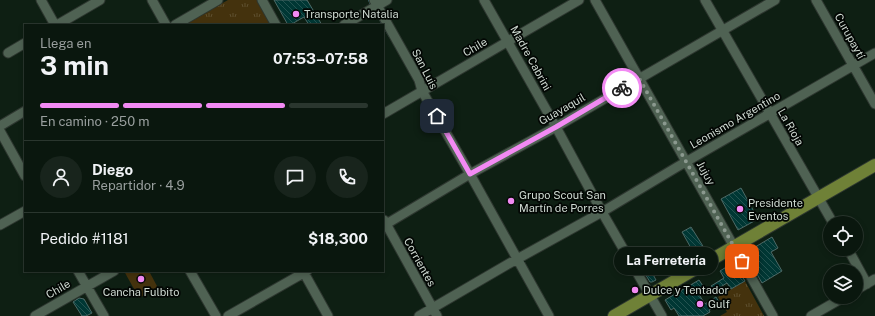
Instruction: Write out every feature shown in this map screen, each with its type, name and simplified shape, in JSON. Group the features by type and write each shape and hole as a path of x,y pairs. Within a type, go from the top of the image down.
{"main road":[{"path":"614,316 875,165"}],"street":[{"path":"41,0 55,24"},
{"path":"58,24 100,0"},
{"path":"152,0 165,24"},
{"path":"177,24 218,0"},
{"path":"262,0 275,24"},
{"path":"346,24 374,5 387,0"},
{"name":"Madre Cabrini","path":"484,0 602,212 662,316"},
{"name":"Chile","path":"384,113 579,0"},
{"name":"Jujuy","path":"595,0 773,316"},
{"name":"La Rioja","path":"705,0 829,216"},
{"name":"Guayaquil","path":"384,223 556,127 775,0"},
{"name":"Curupaytí","path":"816,0 875,104"},
{"name":"San Luis","path":"374,5 418,80 422,91 518,259 548,316"},
{"path":"8,53 24,44"},
{"name":"Leonismo Argentino","path":"420,316 435,312 518,259 602,212 875,53"},
{"path":"0,126 24,113"},
{"path":"0,131 24,174"},
{"path":"0,225 24,212"},
{"name":"Corrientes","path":"384,223 435,312"},
{"path":"853,256 871,282"},
{"path":"79,272 104,316"},
{"name":"Chile","path":"35,316 112,272"},
{"path":"191,272 216,316"},
{"path":"228,316 305,272 328,316"},
{"path":"814,315 832,304"}],"green space":[{"path":"228,0 258,0 271,24 186,24"},
{"name":"Cancha Fulbito","path":"125,272 150,272 158,288 139,298"},
{"path":"745,281 764,316 720,316 727,312 718,297"}],"building":[{"name":"Transporte Natalia","path":"274,0 307,0 321,24 308,24 304,17 292,24 287,24"},
{"name":"Presidente Eventos","path":"741,188 758,219 738,230 721,199"},
{"path":"691,227 706,251 696,257 682,232"},
{"path":"772,237 778,248 771,252 782,271 762,283 745,253"},
{"path":"669,251 679,267 669,273 660,256"},
{"path":"731,264 736,265 745,281 731,289 727,283 714,291 711,286 724,278 720,271"},
{"path":"650,269 656,280 652,282 650,282 644,272"},
{"path":"699,280 705,289 698,293 705,304 716,297 720,304 709,310 710,312 703,316 679,316 674,308 671,310 665,300"},
{"path":"79,298 84,299 92,313 82,316 73,302"}],"waterway":[{"path":"369,0 371,5"},
{"path":"375,10 382,24"},
{"path":"384,27 390,37"}],"way so far":[{"path":"622,88 639,78 742,261"}],"place":[{"name":"Transporte Natalia","path":"296,14"},
{"name":"Grupo Scout San Martín de Porres","path":"511,201"},
{"name":"Presidente Eventos","path":"740,209"},
{"name":"La Ferretería","path":"742,261"},
{"name":"Cancha Fulbito","path":"141,279"},
{"name":"Dulce y Tentador","path":"635,290"},
{"name":"Gulf","path":"700,304"}],"route":[{"path":"437,116 470,174 556,127 622,88"}]}
